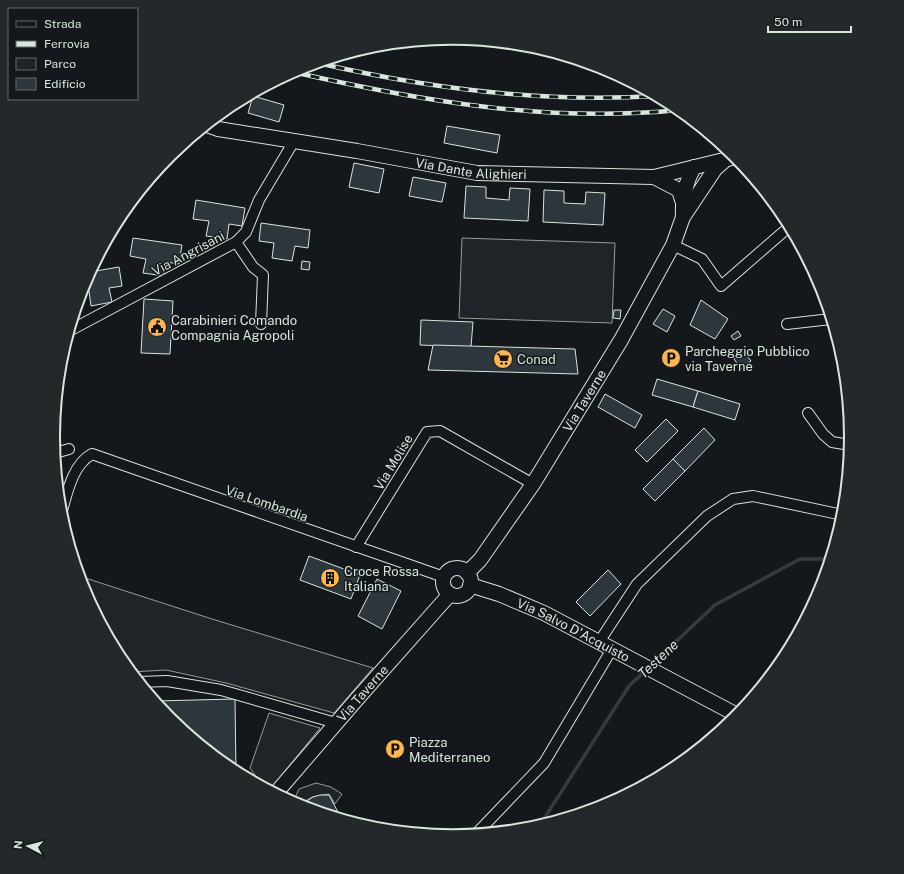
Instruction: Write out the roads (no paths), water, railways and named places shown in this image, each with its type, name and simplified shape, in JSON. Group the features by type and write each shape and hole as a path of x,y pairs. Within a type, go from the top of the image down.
{"street":[{"name":"Via Dante Alighieri","path":"212,127 476,173 654,177 728,159"},
{"name":"Via Angrisani","path":"76,327 236,242 246,232 259,200 294,141"},
{"name":"Via Taverne","path":"469,579 480,560 533,484 621,340 673,245 683,216 715,170 729,160"},
{"path":"694,167 699,181 697,197"},
{"name":"Via Taverne","path":"683,216 682,200 686,180 694,167"},
{"path":"654,177 679,190 682,200"},
{"path":"673,245 702,259 720,286 785,230"},
{"path":"236,242 248,262 263,276 262,324"},
{"path":"787,324 826,320"},
{"path":"808,413 823,434 832,442 844,443"},
{"name":"Via Molise","path":"356,547 426,432 440,431 533,484"},
{"path":"61,452 69,450"},
{"name":"Via Lombardia","path":"66,500 73,478 83,459 92,454 444,577"},
{"path":"599,642 637,584 707,516 733,499 753,496 836,514"},
{"path":"460,568 469,579 462,594 450,594 443,585 444,577 452,569 460,568"},
{"name":"Via Salvo D'Acquisto","path":"469,579 499,594 544,613 731,712"},
{"name":"Via Taverne","path":"279,789 450,594"},
{"path":"482,828 544,763 614,650"},
{"path":"146,682 167,681 221,690 336,723"}],"waterway":[{"name":"Testene","path":"651,665 715,605 800,559 824,559"},
{"name":"Testene","path":"545,818 629,686 645,671"}],"railway":[{"path":"328,65 402,80 486,92 571,97 614,98 645,97"},
{"path":"304,74 389,92 484,107 581,114 669,111"}],"place":[{"name":"Carabinieri Comando Compagnia Agropoli","path":"157,327"},
{"name":"Parcheggio Pubblico via Taverne","path":"671,358"},
{"name":"Conad","path":"503,359"},
{"name":"Croce Rossa Italiana","path":"330,578"},
{"name":"Piazza Mediterraneo","path":"395,749"}]}
